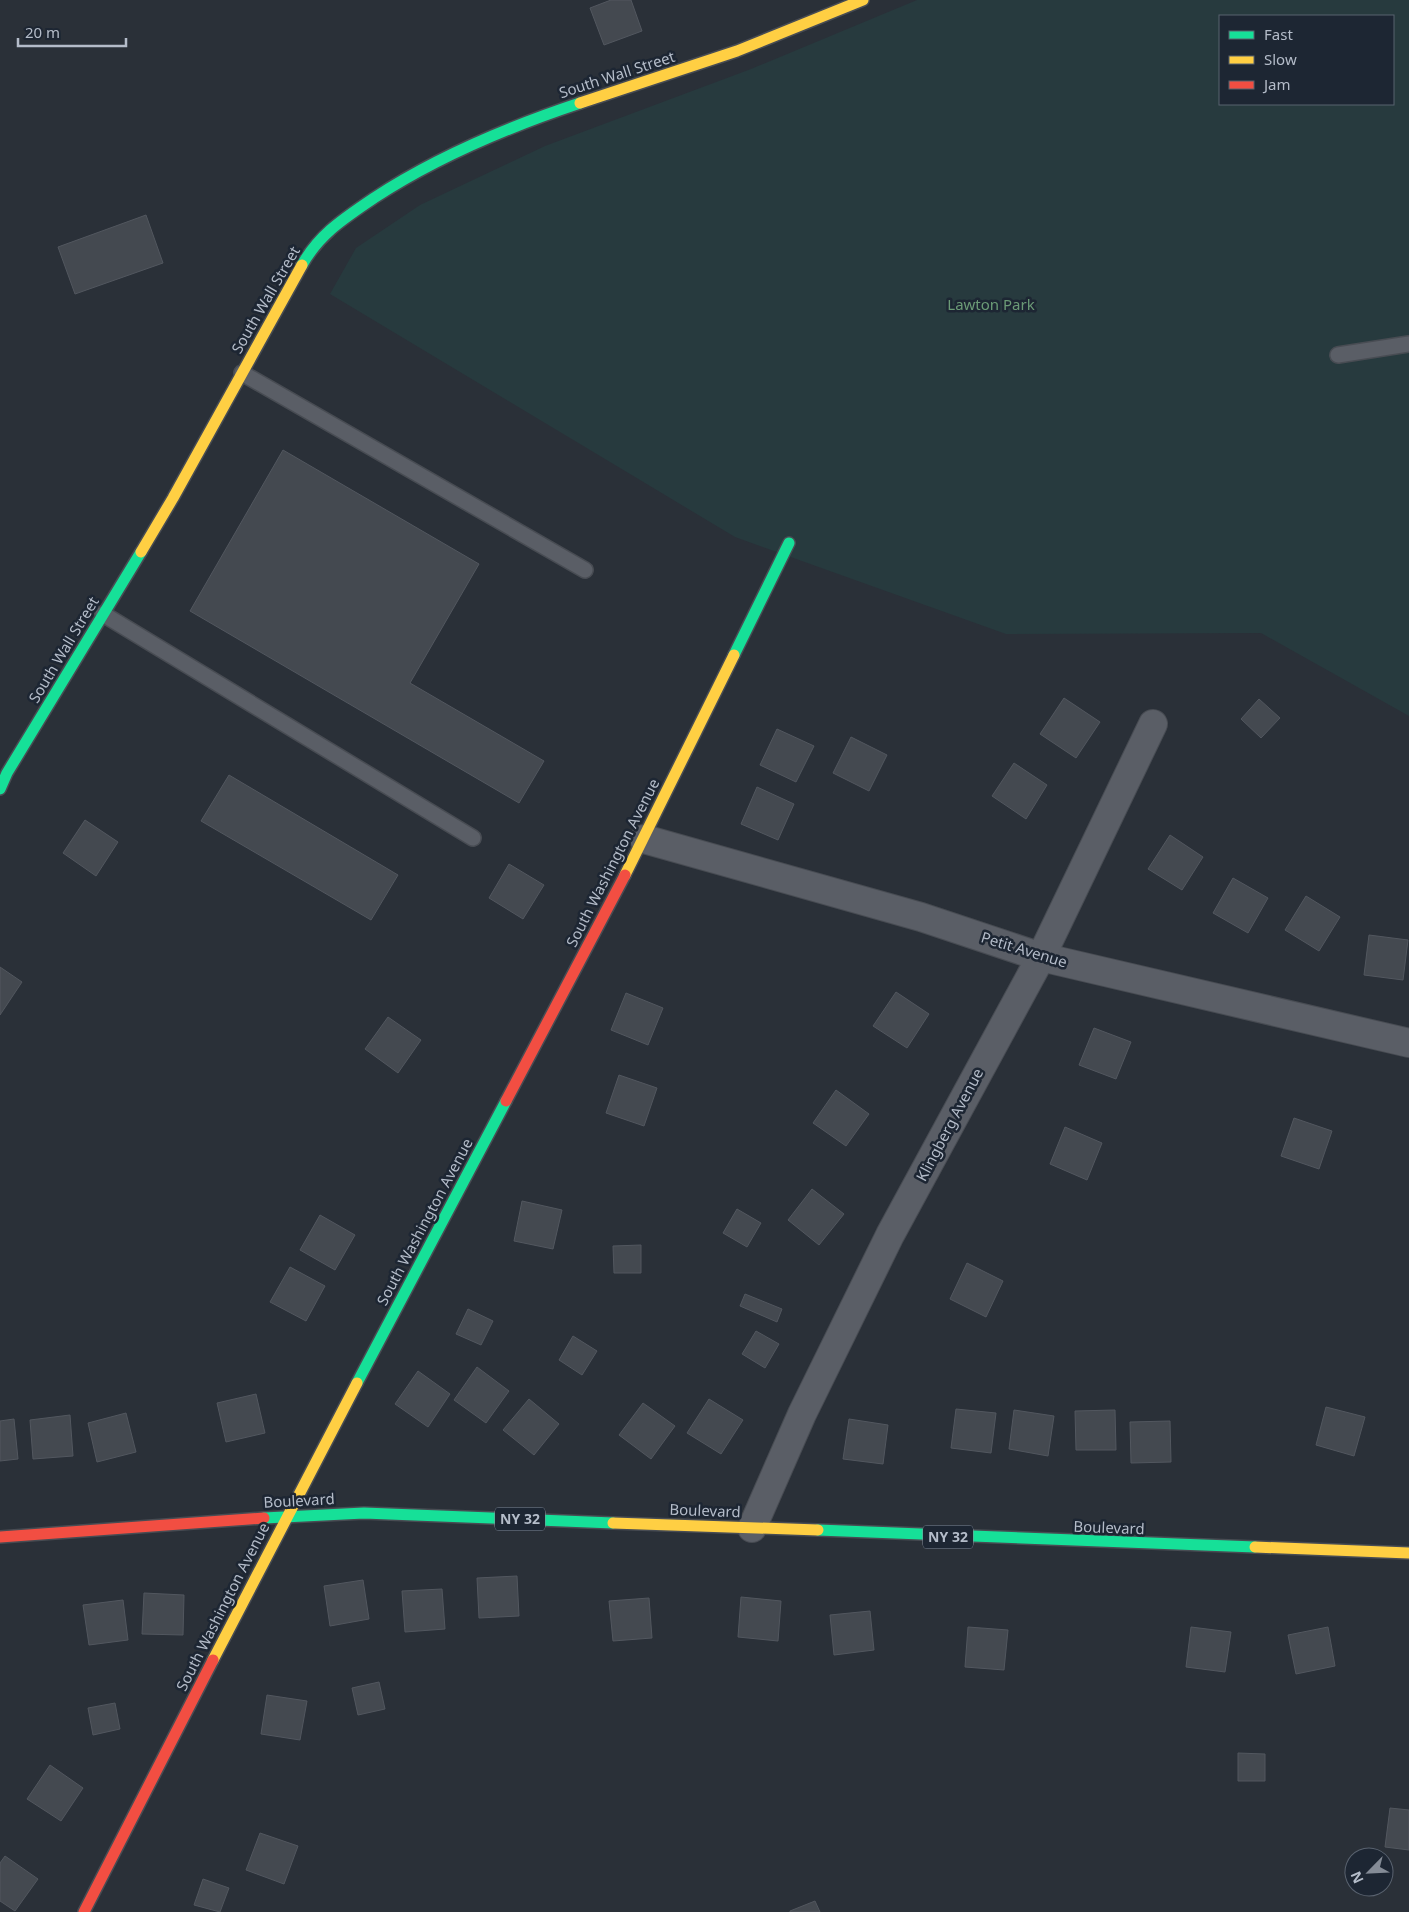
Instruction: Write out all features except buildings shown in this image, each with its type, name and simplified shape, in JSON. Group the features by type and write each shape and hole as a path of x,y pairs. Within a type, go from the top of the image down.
{"street":[{"name":"South Wall Street","path":"2,776 173,498 307,256 332,226 414,172 517,124 737,51 863,0"},
{"name":"South Washington Avenue","path":"84,1912 287,1516 644,839 788,544"},
{"name":"Klingberg Avenue","path":"752,1528 802,1414 890,1235 1041,958 1153,724"},
{"name":"Petit Avenue","path":"644,839 921,917 1041,958 1409,1044"},
{"name":"Boulevard","path":"0,1537 287,1516 364,1513 1409,1554"}],"lane":[{"path":"1338,355 1409,344"},
{"path":"242,373 585,570"},
{"path":"103,614 473,838"}],"green space":[{"name":"Lawton Park","path":"917,0 1409,0 1409,716 1261,633 1006,634 735,537 330,294 356,248 420,205 545,146 751,69"}],"traffic: fast":[{"path":"302,265 317,244 334,227 363,205 398,183 474,144 526,122 580,103"},
{"path":"734,655 789,543"},
{"path":"0,789 7,773 141,552"},
{"path":"357,1383 506,1101"},
{"path":"264,1518 364,1513 613,1523"},
{"path":"818,1530 1255,1547"}],"traffic: slow":[{"path":"580,103 737,51 863,0"},
{"path":"141,552 302,265"},
{"path":"625,875 734,655"},
{"path":"213,1660 357,1383"},
{"path":"613,1523 818,1530"},
{"path":"1255,1547 1409,1553"}],"traffic: jam":[{"path":"506,1101 625,875"},
{"path":"0,1537 264,1518"},
{"path":"84,1912 213,1660"}]}
